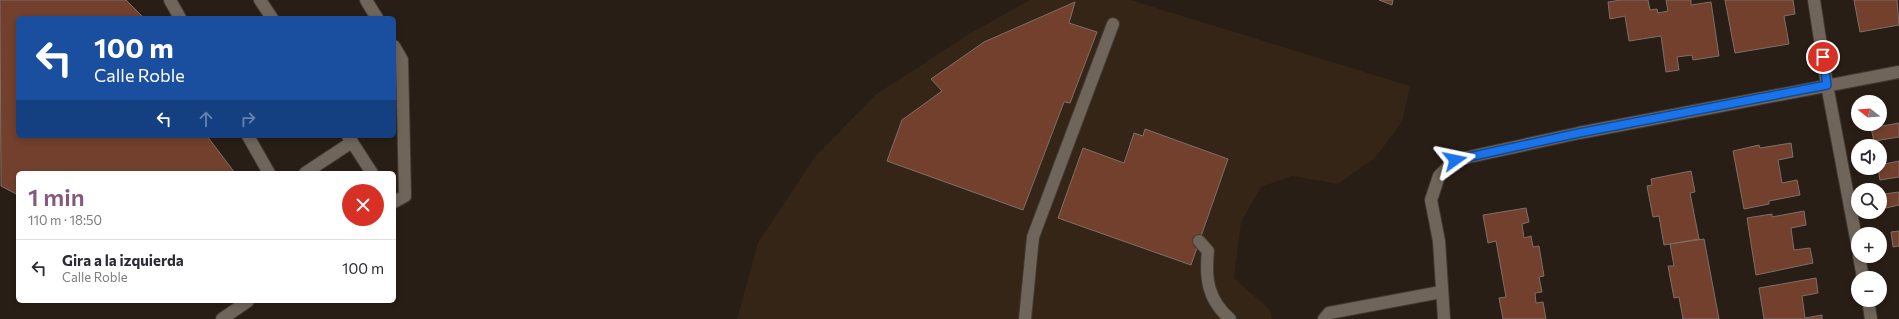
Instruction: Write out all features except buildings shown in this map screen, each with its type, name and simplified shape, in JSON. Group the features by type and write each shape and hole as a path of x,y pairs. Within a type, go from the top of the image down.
{"street":[{"path":"170,0 179,16"},
{"path":"260,0 271,16"},
{"path":"366,0 376,16"},
{"path":"1814,0 1827,85 1854,227"},
{"path":"1025,319 1033,237 1113,24"},
{"path":"396,50 402,60 405,196 396,201"},
{"path":"1444,319 1438,241 1431,200 1439,176 1455,160 1579,133 1899,72"},
{"path":"249,138 268,171"},
{"path":"308,171 350,139 371,171"},
{"path":"1199,241 1208,251 1206,269 1209,291 1230,319"},
{"path":"1324,319 1329,313 1441,292"},
{"path":"222,319 245,303"},
{"path":"1869,307 1871,319"}],"shaded area":[{"path":"1030,0 1130,0 1410,86 1402,122 1375,158 1338,184 1292,176 1261,187 1241,222 1234,278 1270,310 1272,319 737,319 758,243 814,158 875,95 969,34"}],"route":[{"path":"1455,160 1579,133 1827,85 1823,57"}]}
